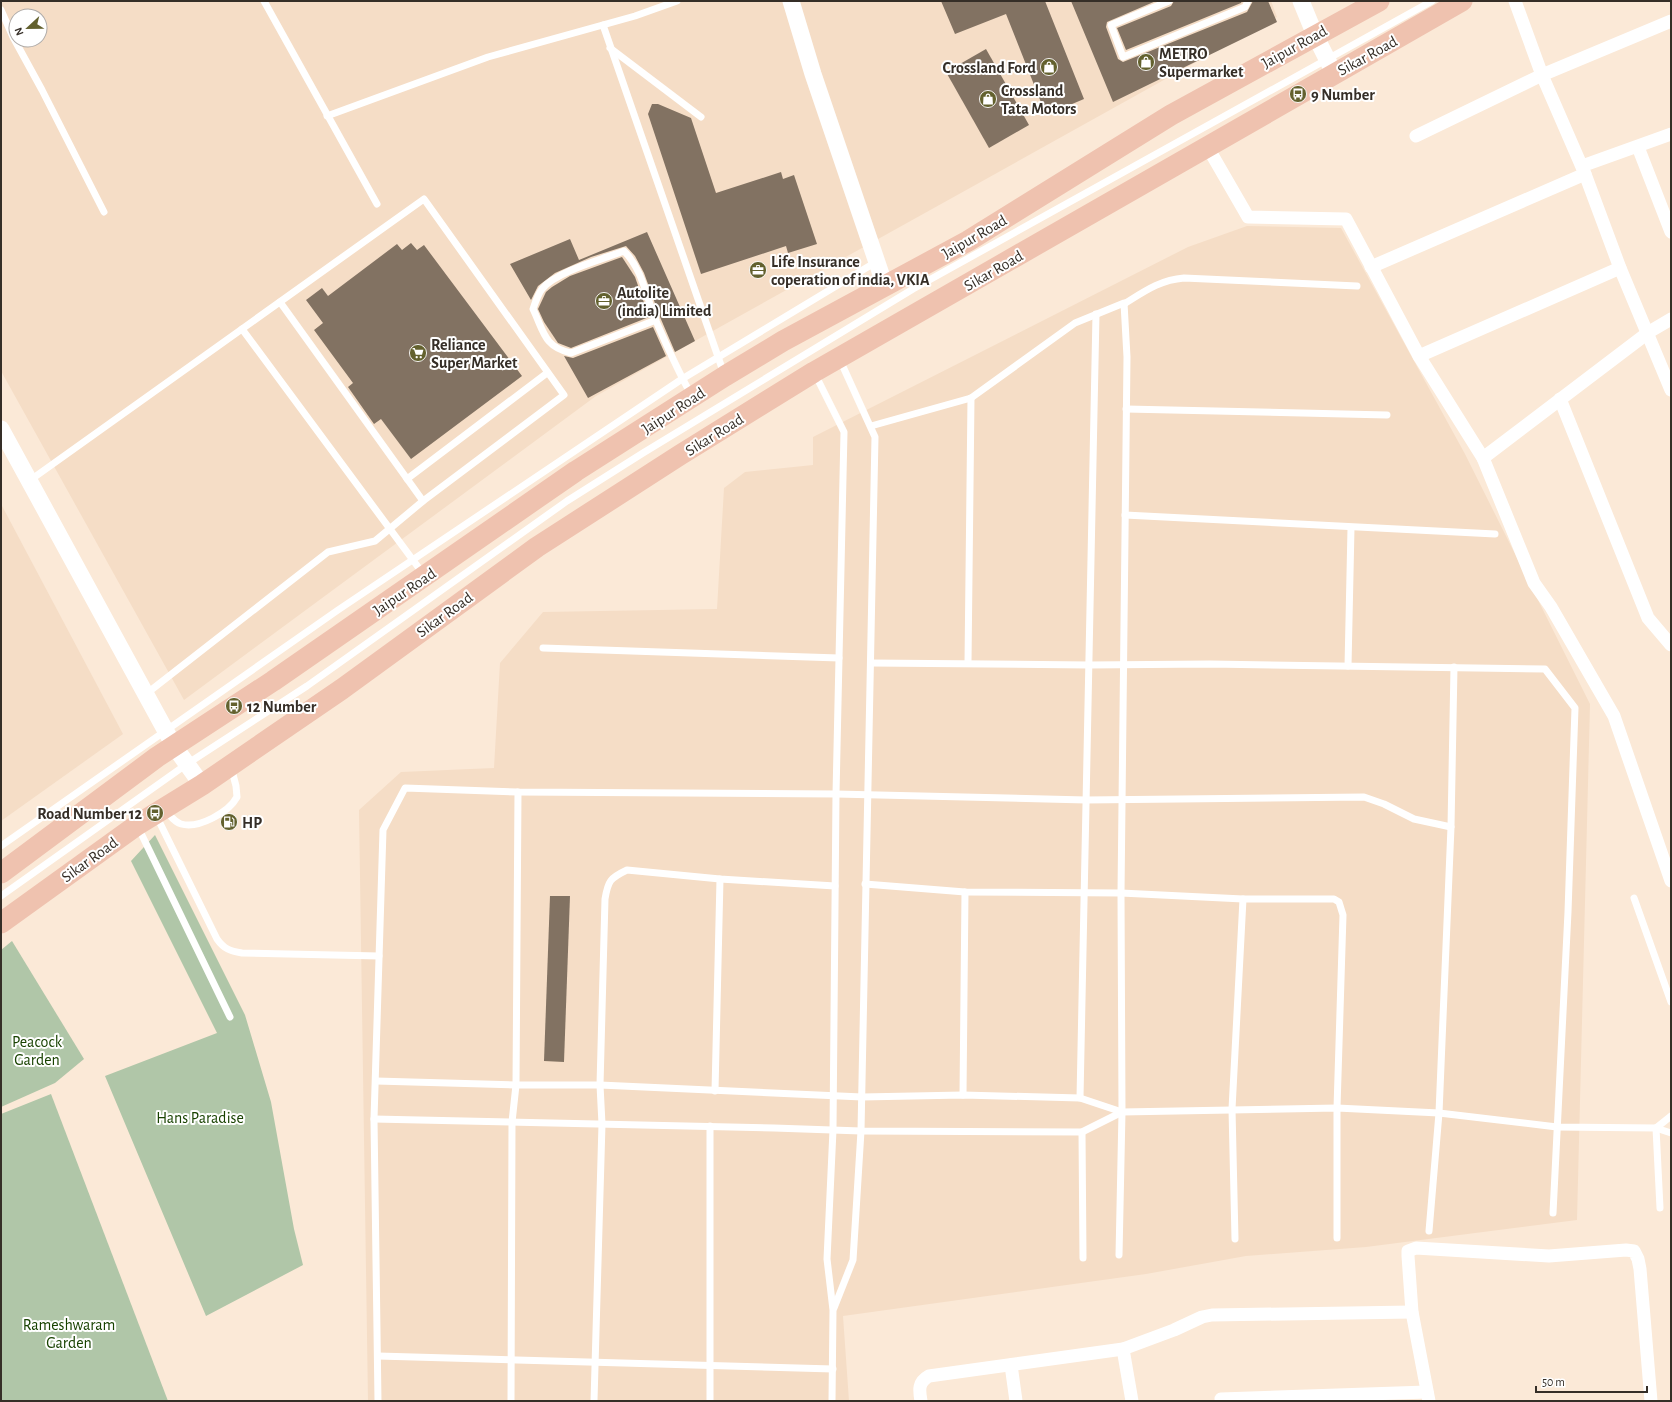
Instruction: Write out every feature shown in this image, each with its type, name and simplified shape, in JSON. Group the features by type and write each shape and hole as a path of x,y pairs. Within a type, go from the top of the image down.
{"main road":[{"name":"Jaipur Road","path":"1,873 170,738 273,681 419,568 783,341 968,241 1172,114 1379,1"},
{"name":"Sikar Road","path":"1,923 137,825 159,810 202,785 342,689 537,547 814,372 1207,146 1331,66 1462,1"}],"street":[{"path":"792,1 813,74 885,286"},
{"path":"1301,1 1315,35 1331,66"},
{"path":"1515,1 1542,75 1583,170 1620,268 1671,390"},
{"path":"1416,136 1542,75 1671,21"},
{"path":"1371,268 1583,170 1671,134"},
{"path":"1207,146 1248,217 1346,218 1371,268 1419,356 1483,458 1534,583 1551,607 1614,716 1667,859 1671,881"},
{"path":"1638,147 1671,232"},
{"path":"1419,356 1620,268"},
{"path":"1483,458 1648,332 1671,319"},
{"path":"1560,399 1648,618 1671,645"},
{"path":"1,429 170,738 202,785"},
{"path":"1221,1399 1428,1397 1412,1312 1408,1251 1412,1248 1549,1256 1626,1250 1634,1251 1640,1268 1651,1401"},
{"path":"921,1401 919,1388 921,1382 929,1376 1123,1349 1174,1330 1202,1317 1212,1315 1412,1312"},
{"path":"1123,1349 1132,1401"},
{"path":"1011,1365 1016,1401"}],"lane":[{"path":"264,1 377,204"},
{"path":"327,116 488,57 635,16 677,1"},
{"path":"1168,1 1111,25 1123,57 1246,7 1248,1"},
{"path":"1,896 187,764 307,686 568,501 686,426 913,289 1331,66 1432,1"},
{"path":"1,10 13,37 42,90 104,212"},
{"path":"603,25 725,376"},
{"path":"610,48 701,117"},
{"path":"29,481 424,199 564,395 423,501 375,541 328,552 146,695"},
{"path":"656,320 571,353 558,350 546,340 533,309 541,290 550,281 562,274 624,251 631,258 640,273 656,320 682,379 692,397"},
{"path":"242,329 419,568 682,379 717,356 876,262"},
{"path":"871,426 971,398 1075,323 1124,304 1154,285 1169,279 1184,278 1357,286"},
{"path":"280,302 423,501"},
{"path":"1119,1255 1122,1112 1121,893 1126,409 1124,304"},
{"path":"1080,1098 1096,314"},
{"path":"833,1310 853,1260 861,1132 865,884 871,663 874,437 871,426 839,359"},
{"path":"814,372 844,432 836,794 834,1096 827,1259 833,1310 832,1401"},
{"path":"407,480 547,373"},
{"path":"968,663 971,398"},
{"path":"1126,409 1386,415"},
{"path":"1125,515 1351,528 1495,534"},
{"path":"1348,666 1351,528"},
{"path":"544,648 839,658"},
{"path":"871,663 1348,666 1545,669 1575,708 1568,912 1553,1213"},
{"path":"1429,1231 1439,1113 1451,827 1454,668"},
{"path":"1,846 170,738"},
{"path":"159,810 180,824 197,824 208,821 227,808 237,797 236,786 230,765"},
{"path":"378,1401 374,1119 382,830 405,788 518,792 836,794 1122,801 1331,796 1364,797 1384,804 1414,819 1451,827"},
{"path":"511,1401 512,1122 516,1086 518,792"},
{"path":"159,810 217,939 223,947 232,952 242,954 379,956"},
{"path":"137,825 230,1017"},
{"path":"594,1401 602,1124 600,1085 605,899 607,884 614,876 627,870 720,880 835,886"},
{"path":"714,1091 720,880"},
{"path":"865,884 965,892 1085,892 1243,899 1334,899 1339,902 1343,915 1337,1108 1337,1238"},
{"path":"963,1095 965,892"},
{"path":"1634,898 1671,1002"},
{"path":"1235,1239 1232,1109 1243,899"},
{"path":"376,1081 516,1086 600,1085 862,1097 963,1095 1080,1098 1122,1112 1337,1108 1439,1113 1557,1127 1656,1128 1671,1133"},
{"path":"374,1119 710,1126 861,1132 1082,1132 1122,1112"},
{"path":"1656,1128 1671,1116"},
{"path":"710,1126 710,1401"},
{"path":"1656,1128 1660,1208"},
{"path":"1082,1132 1083,1258"},
{"path":"378,1356 832,1369"}],"shaded area":[{"path":"1,1 1271,1 1277,17 596,396 184,700 1,371"},
{"path":"1247,226 1341,228 1465,454 1590,704 1577,1220 1366,1247 1246,1256 1146,1274 843,1316 849,1401 368,1401 359,810 401,772 494,768 500,663 543,612 717,609 724,488 745,472 813,465 813,437 1188,247"},
{"path":"1,504 123,734 1,821"}],"green space":[{"name":"Hans Paradise","path":"155,835 245,1015 271,1102 294,1229 303,1265 206,1316 105,1076 217,1033 131,861"},
{"name":"Peacock Garden","path":"12,941 84,1059 55,1083 1,1107 1,950"},
{"name":"Rameshwaram Garden","path":"51,1094 168,1401 1,1401 1,1114"}],"building":[{"name":"Crossland Ford","path":"941,1 1045,1 1084,99 1046,115 1006,14 955,34"},
{"name":"METRO Supermarket","path":"1071,1 1156,1 1107,22 1106,27 1118,59 1123,62 1247,12 1253,1 1268,1 1277,22 1113,102"},
{"path":"1174,1 1242,1 1241,3 1126,50 1117,28 1171,6"},
{"name":"Crossland Tata Motors","path":"986,49 1029,125 989,148 946,72"},
{"path":"652,104 658,104 691,118 716,193 781,172 783,179 794,175 817,244 788,253 786,246 701,274 648,114"},
{"path":"647,232 695,341 675,352 644,273 635,256 626,246 591,257 555,273 538,286 531,300 510,264 570,239 579,260"},
{"name":"Reliance Super Market","path":"411,243 417,250 424,245 522,376 411,459 381,419 374,424 348,387 353,383 314,330 323,323 306,300 322,288 328,296 397,244 402,250"},
{"path":"622,257 635,277 649,317 571,348 558,343 544,322 538,309 546,292 570,276"},
{"path":"653,327 666,356 588,398 564,356 573,358"},
{"path":"550,896 570,896 564,1062 544,1061"}],"place":[{"name":"METRO Supermarket","path":"1146,62"},
{"name":"Crossland Ford","path":"1049,67"},
{"name":"9 Number","path":"1298,94"},
{"name":"Crossland Tata Motors","path":"988,99"},
{"name":"Life Insurance coperation of india, VKIA","path":"758,270"},
{"name":"Autolite (india) Limited","path":"604,301"},
{"name":"Reliance Super Market","path":"418,353"},
{"name":"12 Number","path":"234,706"},
{"name":"Road Number 12","path":"155,813"},
{"name":"HP","path":"229,822"}]}
